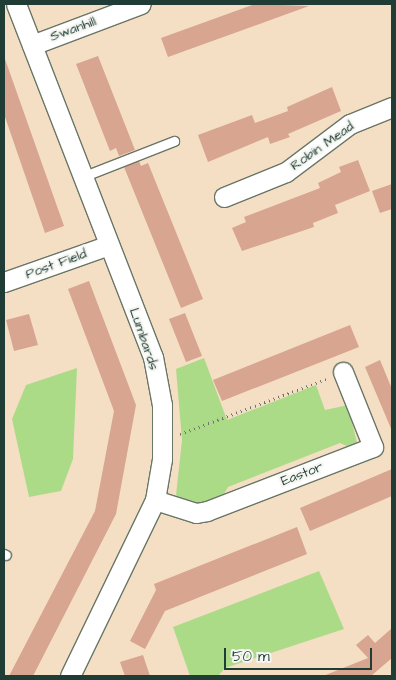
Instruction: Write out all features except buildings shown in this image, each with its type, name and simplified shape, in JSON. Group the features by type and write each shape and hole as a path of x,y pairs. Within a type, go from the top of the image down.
{"street":[{"name":"Lumbards","path":"16,4 153,356 163,440 155,500 70,676"},
{"name":"Swanhill","path":"32,45 141,4"},
{"name":"Robin Mead","path":"224,197 293,168 350,124 392,107"},
{"name":"Post Field","path":"4,282 109,245"},
{"name":"Eastor","path":"155,500 196,513 207,511 373,447 343,372"}],"lane":[{"path":"82,177 174,141"}],"path":[{"path":"163,440 343,372"}],"green space":[{"path":"204,358 227,420 316,385 325,410 348,405 357,443 351,448 340,443 228,487 221,499 203,505 185,504 176,495 182,440 176,369"},
{"path":"77,368 73,459 61,491 29,497 12,419 26,385"},
{"path":"319,571 344,629 225,668 218,676 190,676 173,627"}]}
